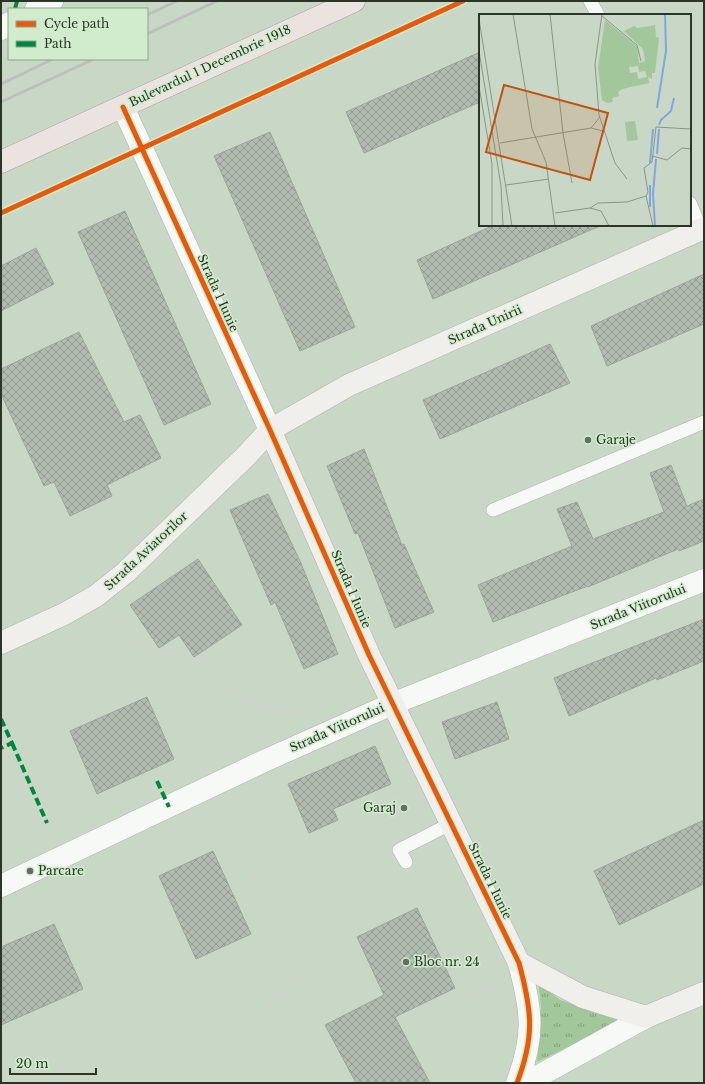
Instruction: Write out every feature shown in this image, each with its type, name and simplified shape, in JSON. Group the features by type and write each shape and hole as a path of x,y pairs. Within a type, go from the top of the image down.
{"main road":[{"name":"Bulevardul 1 Decembrie 1918","path":"1,162 354,1"}],"street":[{"path":"38,8 52,1"},
{"name":"Strada 1 Iunie","path":"123,107 270,430 392,704 519,964 529,999 530,1029 526,1061 517,1083"},
{"name":"Strada Unirii","path":"270,430 349,385 702,229"},
{"name":"Strada Aviatorilor","path":"1,643 64,614 96,596 126,572 270,430"},
{"name":"Strada Viitorului","path":"1,886 97,842 209,787 392,704 704,580"},
{"path":"519,964 583,997 646,1017"},
{"path":"526,1083 646,1017 704,993"}],"lane":[{"path":"590,1 597,14"},
{"path":"691,205 702,229"},
{"path":"493,510 704,422"},
{"path":"406,862 399,850 450,824"}],"path":[{"path":"1,195 8,210"},
{"path":"1,213 13,207"},
{"path":"96,596 128,623 302,979 268,1003 302,1083"},
{"path":"140,647 182,655 213,666 232,691 248,701 291,711 313,712"},
{"path":"97,842 169,1000 233,1083"},
{"path":"411,1031 501,983"}],"green space":[{"path":"538,982 560,1000 621,1021 537,1062 541,1006"}],"building":[{"path":"479,52 479,102 364,153 346,112"},
{"path":"270,132 355,327 300,351 214,156"},
{"path":"125,211 211,404 164,425 78,232"},
{"path":"492,226 600,226 433,299 417,260"},
{"path":"36,248 54,284 1,311 1,266"},
{"path":"704,274 704,324 607,366 591,326"},
{"path":"79,332 124,422 140,415 161,458 107,485 112,496 70,516 54,482 44,486 1,394 1,369"},
{"path":"550,344 570,383 440,439 423,400"},
{"path":"364,449 402,545 404,544 434,612 395,628 358,533 355,534 327,466"},
{"path":"671,465 687,506 704,499 704,541 679,551 678,549 588,587 493,622 478,585 572,546 557,509 577,502 593,539 664,512 650,473"},
{"path":"268,494 300,561 338,654 304,669 275,602 271,605 230,510"},
{"path":"198,559 242,625 194,657 179,635 159,648 130,605"},
{"path":"704,619 704,661 657,680 656,678 569,716 554,678"},
{"path":"147,697 174,759 97,794 70,731"},
{"path":"497,702 509,739 455,759 442,722"},
{"path":"375,746 391,784 333,809 338,820 309,833 288,784"},
{"path":"704,820 704,884 619,925 594,871"},
{"path":"213,851 251,934 196,959 159,876"},
{"path":"417,908 455,988 395,1017 430,1083 356,1083 325,1025 384,995 357,937"},
{"path":"54,924 83,989 1,1025 1,947"}],"railway":[{"path":"148,15 177,1"},
{"path":"148,34 217,1"},
{"path":"1,84 51,60"},
{"path":"1,102 92,60"}],"marked path":[{"path":"15,8 17,1"},
{"path":"1,719 12,743 1,748"},
{"path":"12,743 47,823"},
{"path":"157,781 169,807"}],"cycle path":[{"path":"1,213 463,1"},
{"path":"123,107 270,430 369,655 519,963 527,995 530,1023 527,1051 517,1083"}],"place":[{"name":"Garaje","path":"588,440"},
{"name":"Garaj","path":"404,808"},
{"name":"Parcare","path":"30,871"},
{"name":"Bloc nr. 24","path":"406,962"}]}
